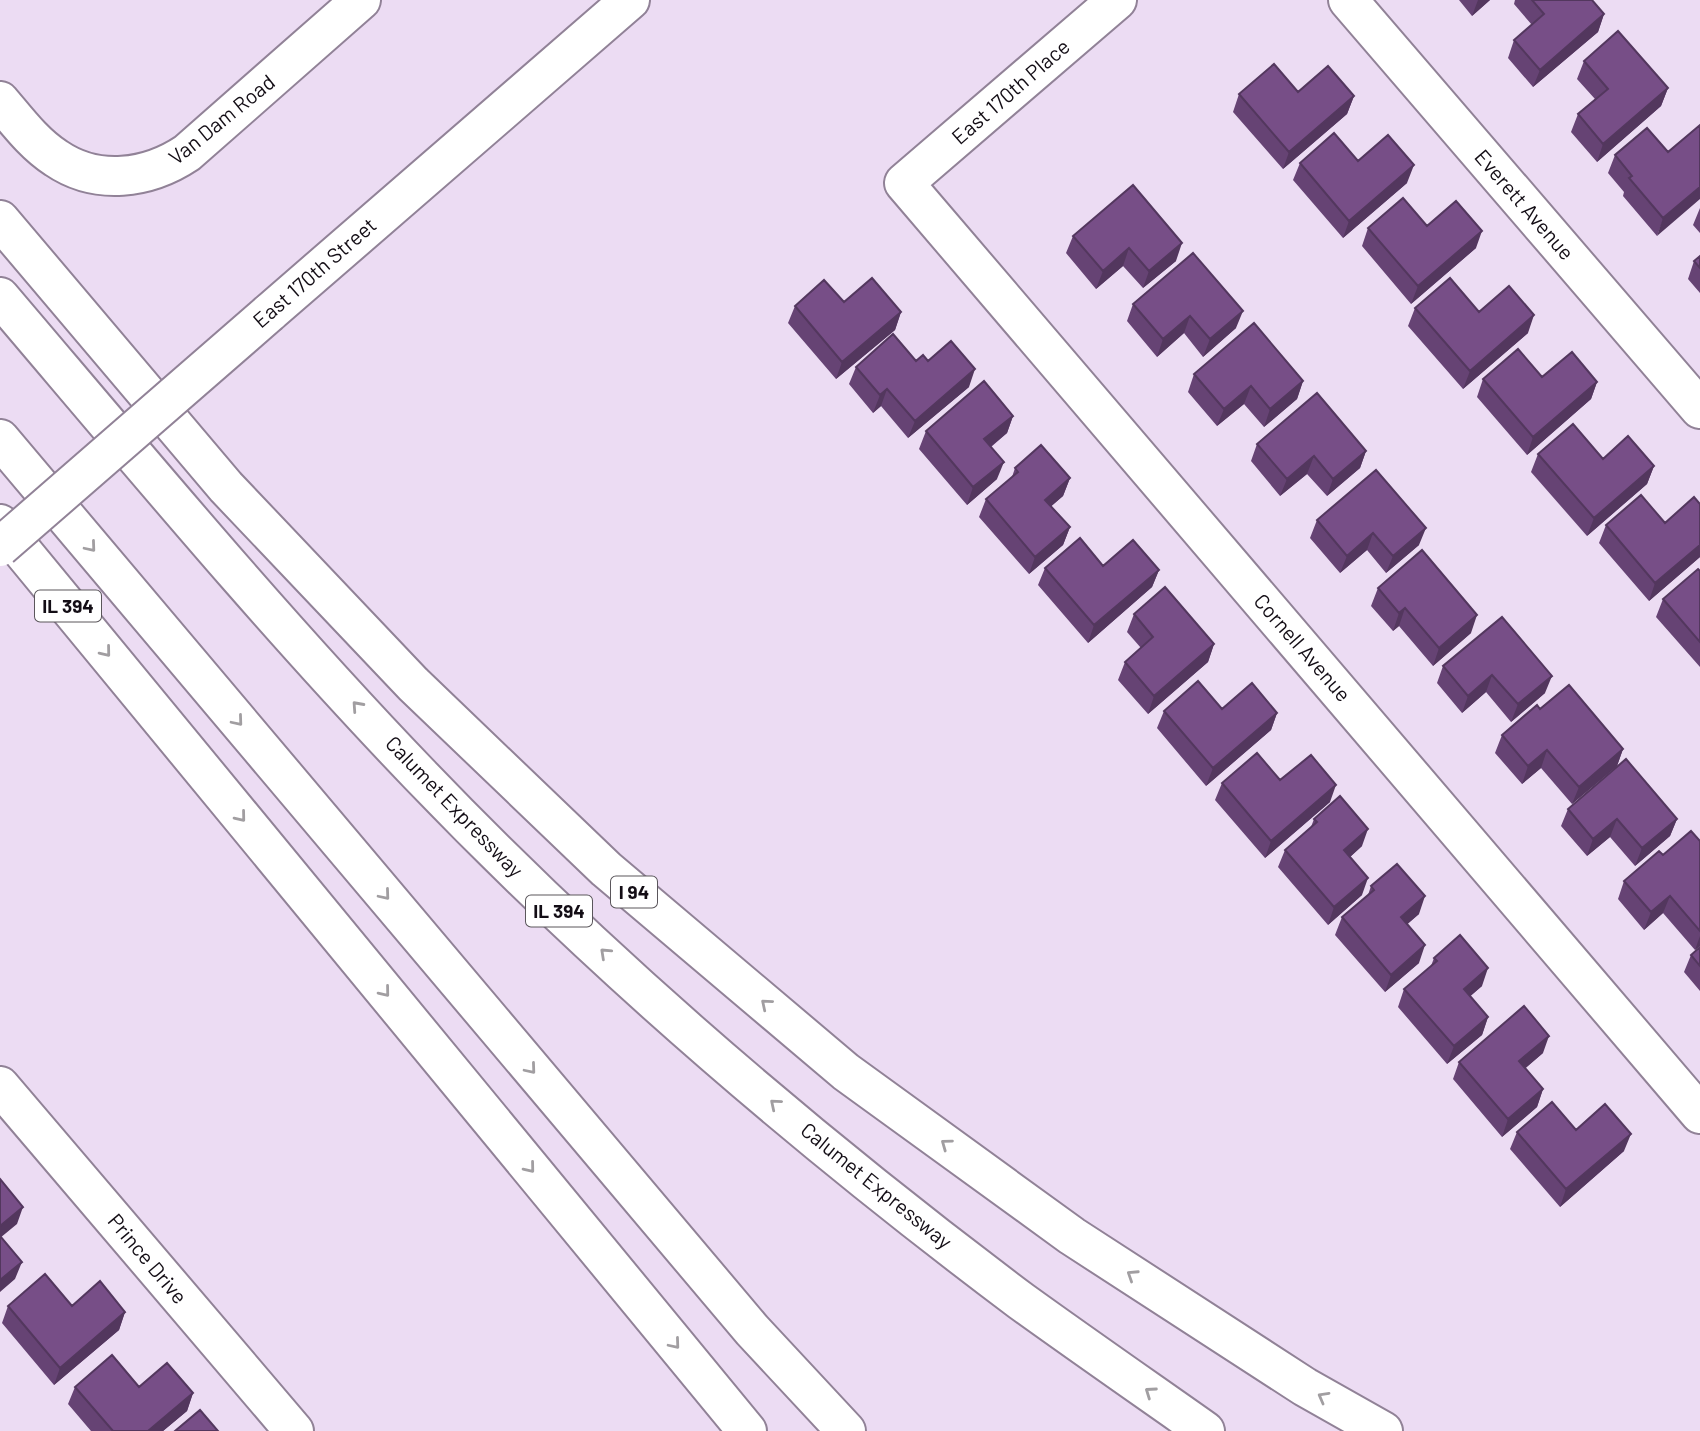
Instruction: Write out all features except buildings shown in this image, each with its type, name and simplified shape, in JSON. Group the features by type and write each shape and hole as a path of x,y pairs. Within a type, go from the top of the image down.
{"main road":[{"name":"Van Dam Road","path":"0,101 36,142 55,158 81,172 112,176 145,174 169,165 187,153 361,0"},
{"name":"East 170th Street","path":"0,547 630,0"},
{"name":"East 170th Place","path":"904,183 1117,0"},
{"name":"Everett Avenue","path":"1348,0 1700,409"},
{"name":"Cornell Avenue","path":"904,183 1700,1114"},
{"name":"I 94","path":"0,220 226,487 413,684 606,869 846,1072 1061,1228 1305,1387 1383,1431"},
{"name":"Calumet Expressway","path":"0,297 185,514 307,651 418,773 536,890 696,1038 836,1157 1022,1301 1205,1431"},
{"path":"0,439 735,1309 846,1431"},
{"name":"IL 394","path":"0,524 747,1431"},
{"name":"Prince Drive","path":"0,1086 294,1431"}]}
